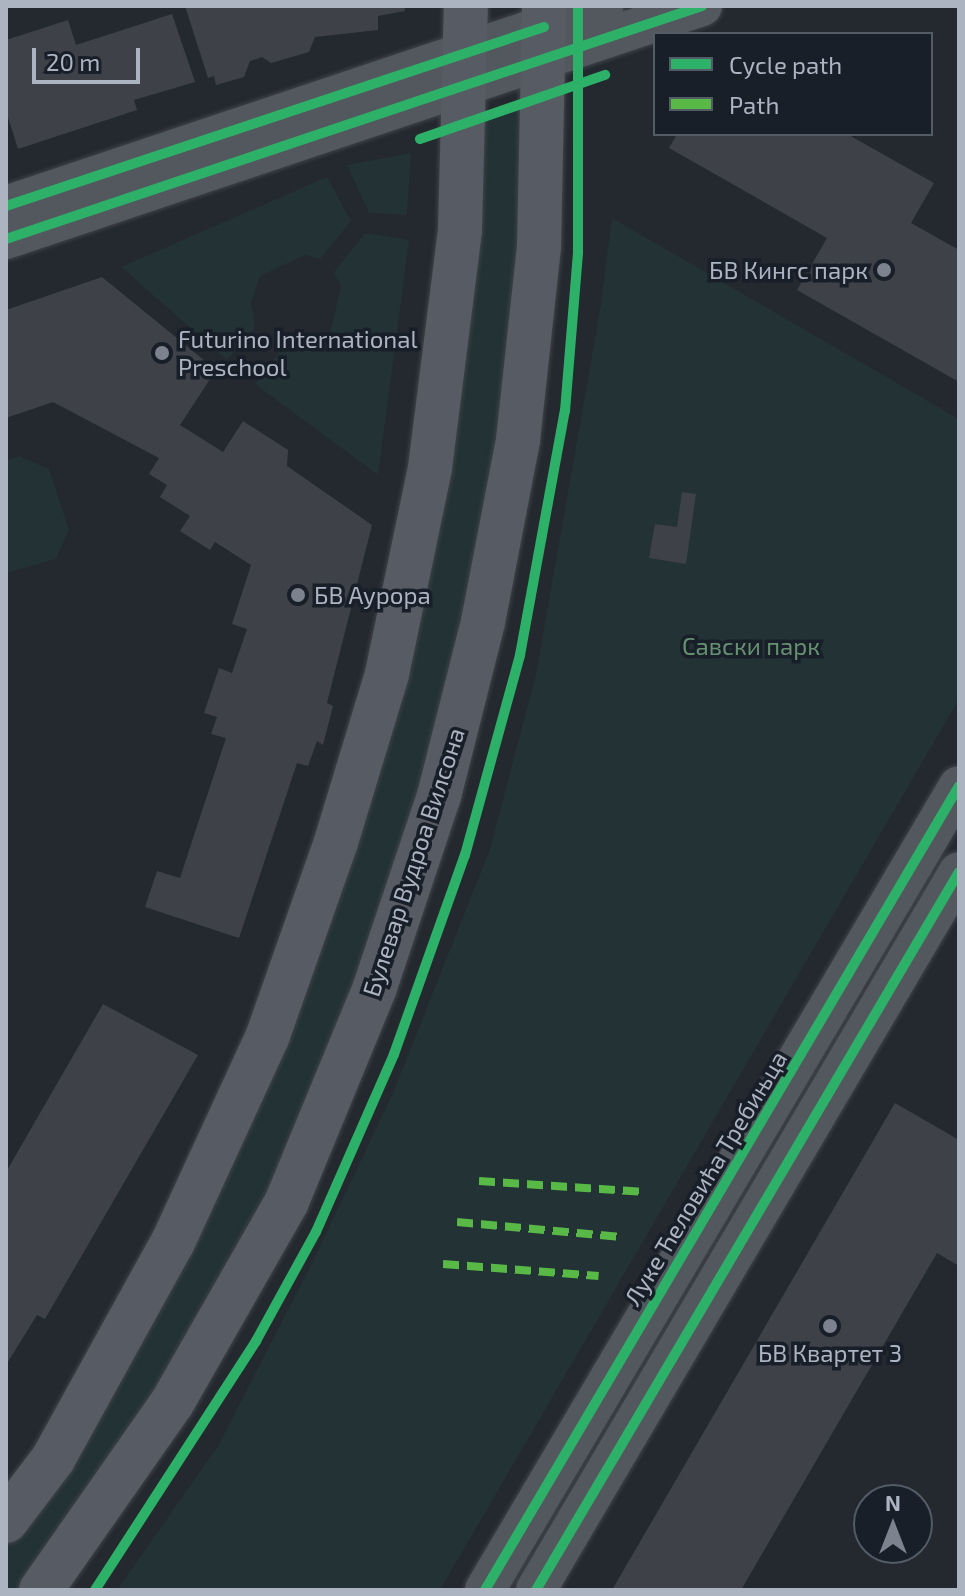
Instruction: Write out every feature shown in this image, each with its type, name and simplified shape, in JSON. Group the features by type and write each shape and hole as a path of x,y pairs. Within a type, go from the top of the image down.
{"main road":[{"path":"6,1521 53,1459 173,1242 267,1038 336,842 387,674 430,468 456,288 466,6"},
{"name":"Булевар Вудроа Вилсона","path":"41,1590 172,1403 287,1201 375,987 439,796 483,622 518,440 539,247 544,31"}],"street":[{"path":"6,239 465,71 544,31 603,6"},
{"path":"544,31 702,6"},
{"path":"6,206 465,71"},
{"name":"Луке Ћеловића Требињца","path":"485,1590 959,786"},
{"path":"536,1590 959,872"}],"green space":[{"path":"544,96 483,622 287,1201 41,1590 6,1590 6,1521 173,1242 387,674 464,124"},
{"path":"411,153 407,215 369,213 347,165"},
{"path":"327,177 351,221 320,259 305,255 260,276 251,302 255,328 227,360 121,267"},
{"name":"Савски парк","path":"612,218 959,419 959,699 440,1590 117,1590 218,1446 310,1267 393,1093 490,849 536,674 600,310"},
{"path":"365,233 409,240 378,475 255,384 281,350 307,347 330,334 341,286 334,272"},
{"path":"19,456 49,469 69,530 56,559 6,573 6,461"}],"building":[{"path":"185,6 404,6 405,11 378,16 378,30 315,37 309,52 271,63 262,57 250,61 244,77 216,85 214,76 208,78"},
{"path":"172,14 195,82 134,100 137,110 18,149 6,111 6,40 68,20 76,45"},
{"name":"БВ Кингс парк","path":"676,136 851,136 934,183 911,223 959,250 959,382 797,290 827,238 669,148"},
{"path":"102,277 216,370 180,425 223,452 243,421 288,450 287,466 372,525 327,703 333,706 323,745 317,741 308,766 297,763 239,938 145,907 157,871 180,878 226,738 211,734 217,717 204,713 219,668 232,673 247,629 232,624 251,565 215,542 210,550 180,531 190,516 160,497 167,485 149,474 159,458 53,402 6,418 6,310"},
{"path":"682,492 696,494 686,564 649,558 655,524 677,527"},
{"path":"103,1004 198,1055 45,1319 37,1315 6,1365 6,1172"},
{"name":"БВ Квартет 3","path":"895,1103 959,1140 959,1266 937,1253 741,1590 612,1590"}],"marked path":[{"path":"479,1181 646,1192"},
{"path":"457,1222 621,1237"},
{"path":"443,1264 599,1276"}],"cycle path":[{"path":"95,1590 256,1341 316,1232 394,1054 465,855 520,655 565,411 578,253 578,6"},
{"path":"6,239 702,6"},
{"path":"6,206 544,27"},
{"path":"420,139 605,75"},
{"path":"485,1590 959,786"},
{"path":"536,1590 959,872"}],"place":[{"name":"БВ Кингс парк","path":"884,270"},
{"name":"Futurino International Preschool","path":"162,353"},
{"name":"БВ Аурора","path":"298,595"},
{"name":"БВ Квартет 3","path":"830,1326"}]}
